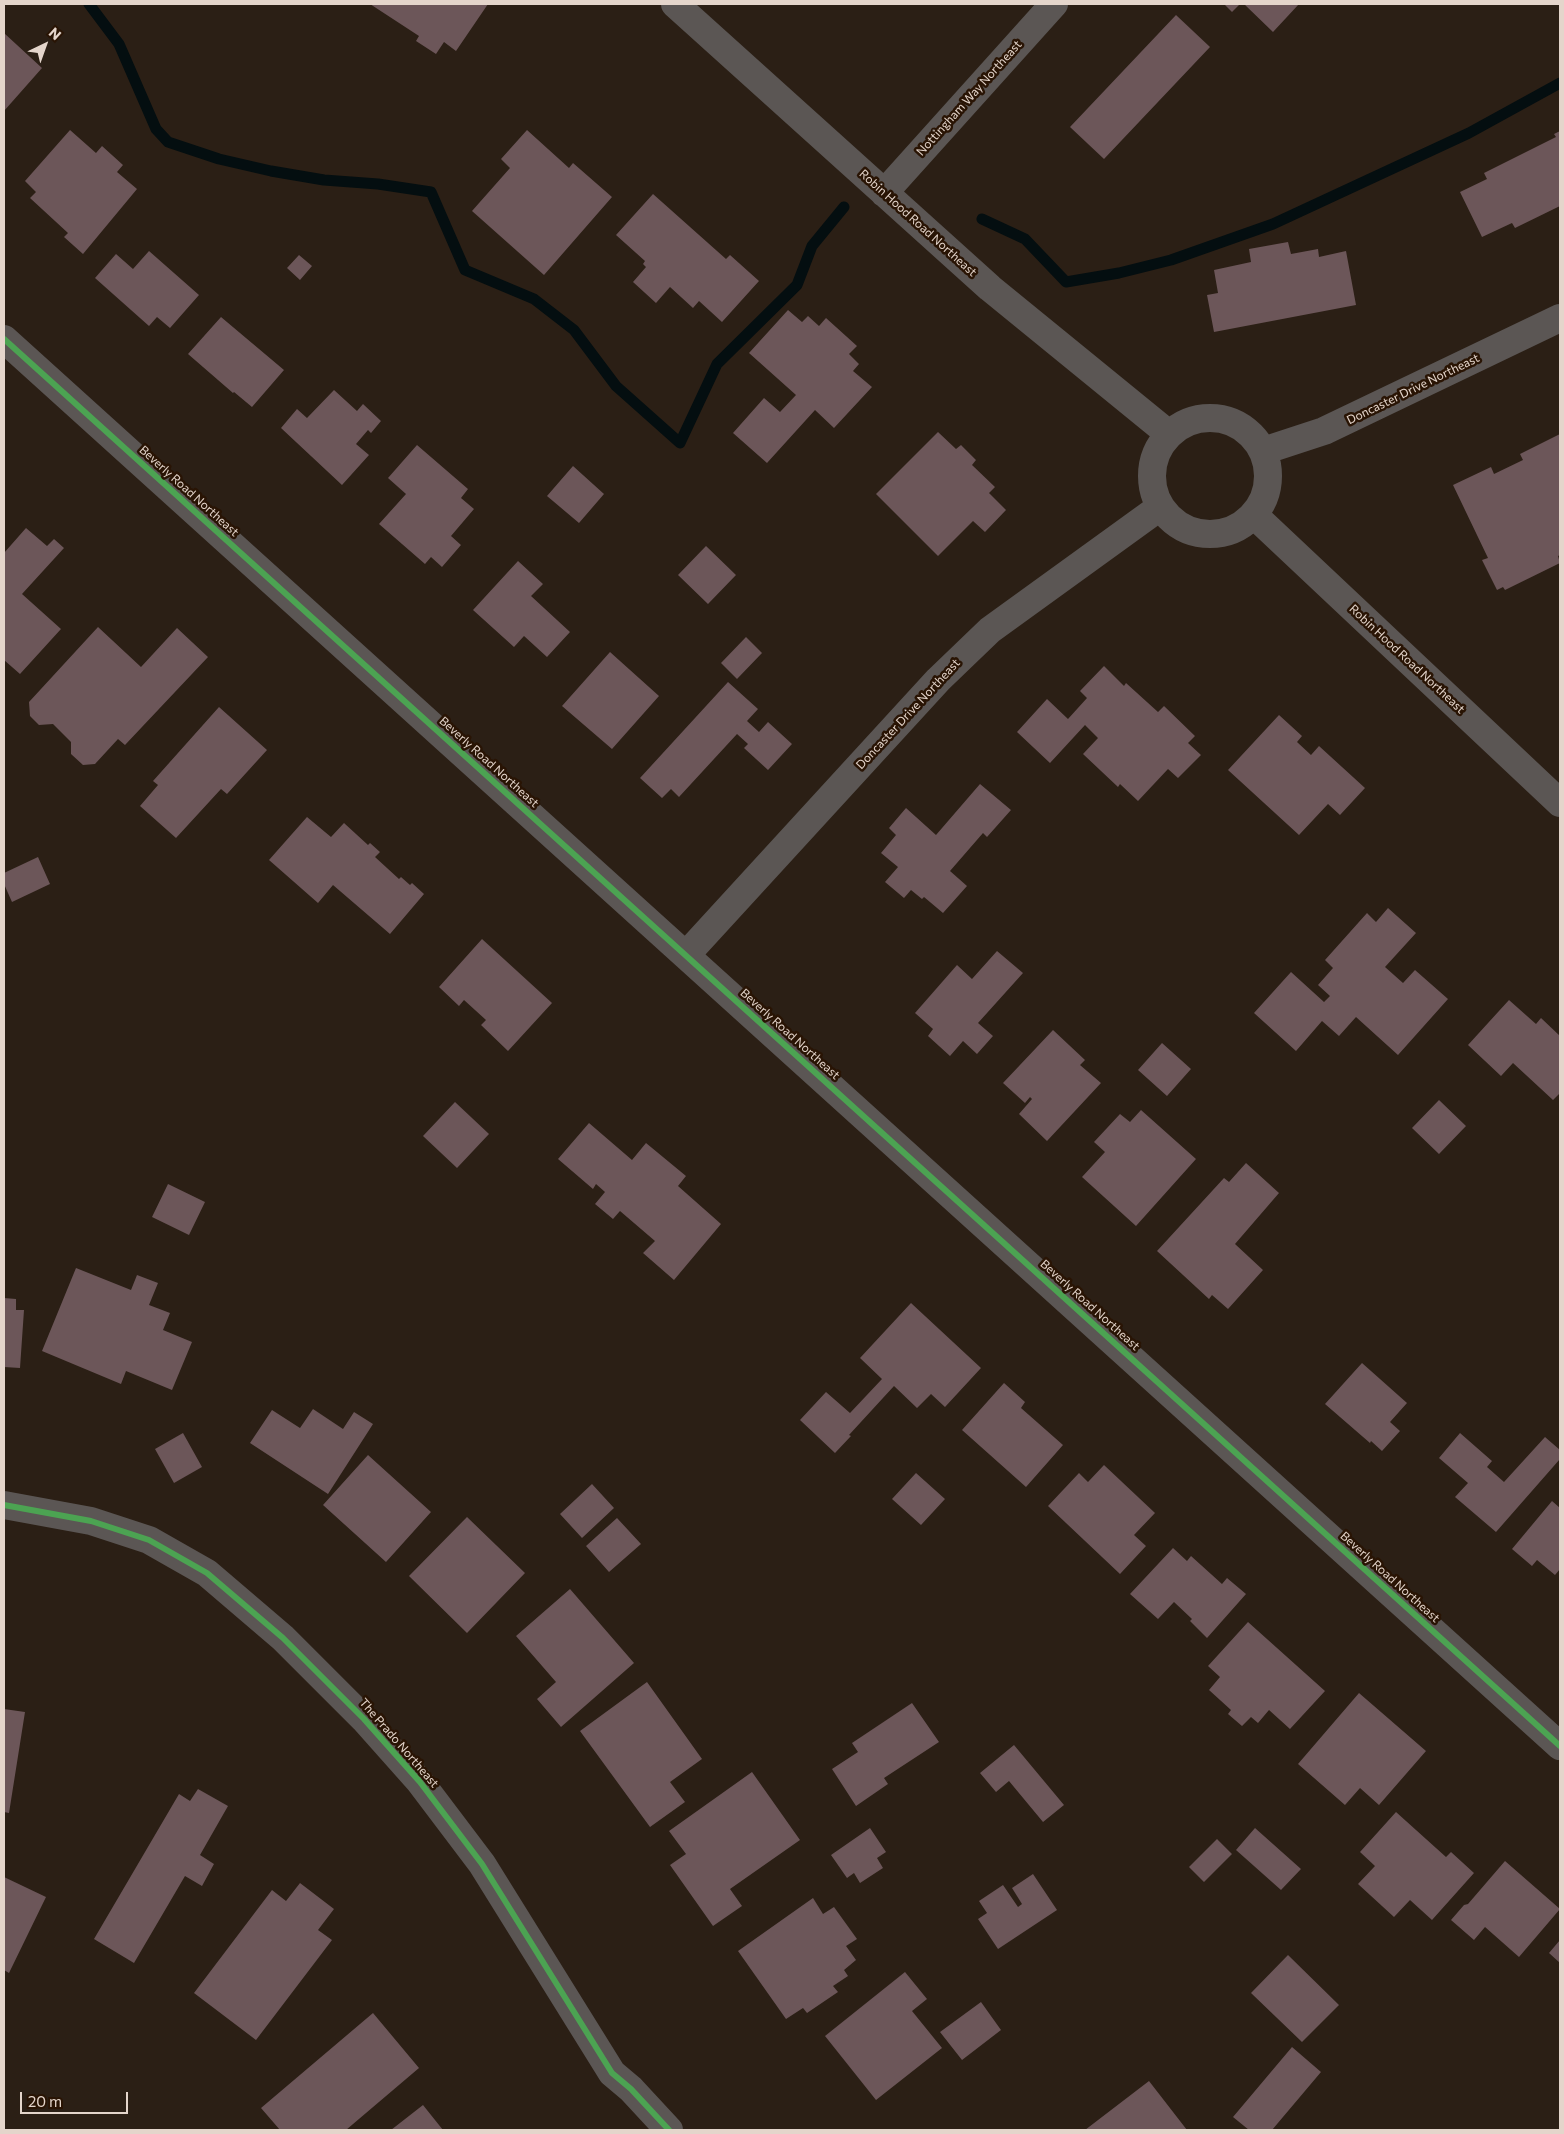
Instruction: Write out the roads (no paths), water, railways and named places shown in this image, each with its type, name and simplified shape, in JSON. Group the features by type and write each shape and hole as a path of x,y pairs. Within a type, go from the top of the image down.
{"street":[{"name":"Robin Hood Road Northeast","path":"675,4 990,288 1169,434"},
{"name":"Nottingham Way Northeast","path":"884,193 1054,4"},
{"name":"Doncaster Drive Northeast","path":"1263,451 1324,431 1560,318"},
{"name":"Beverly Road Northeast","path":"4,339 1560,1746"},
{"path":"1197,418 1228,420 1242,427 1254,438 1263,451 1268,467 1268,484 1263,500 1254,515 1235,528 1213,534 1183,528 1160,507 1152,482 1155,456 1169,434 1182,424 1197,418"},
{"name":"Doncaster Drive Northeast","path":"686,955 938,680 990,630 1160,507"},
{"name":"Robin Hood Road Northeast","path":"1254,515 1560,803"},
{"name":"The Prado Northeast","path":"4,1505 91,1520 150,1540 207,1573 282,1638 364,1719 420,1782 476,1856 612,2073 631,2089 669,2130"},
{"path":"612,2073 645,2130"}],"waterway":[{"path":"89,4 119,44 156,129 168,142 219,159 271,171 324,180 378,184 431,192 465,270 534,299 574,330 616,386 680,443 717,364 797,285 812,246 844,207"},
{"path":"982,219 1025,239 1066,282 1119,273 1171,260 1273,224 1469,133 1560,83"}]}
